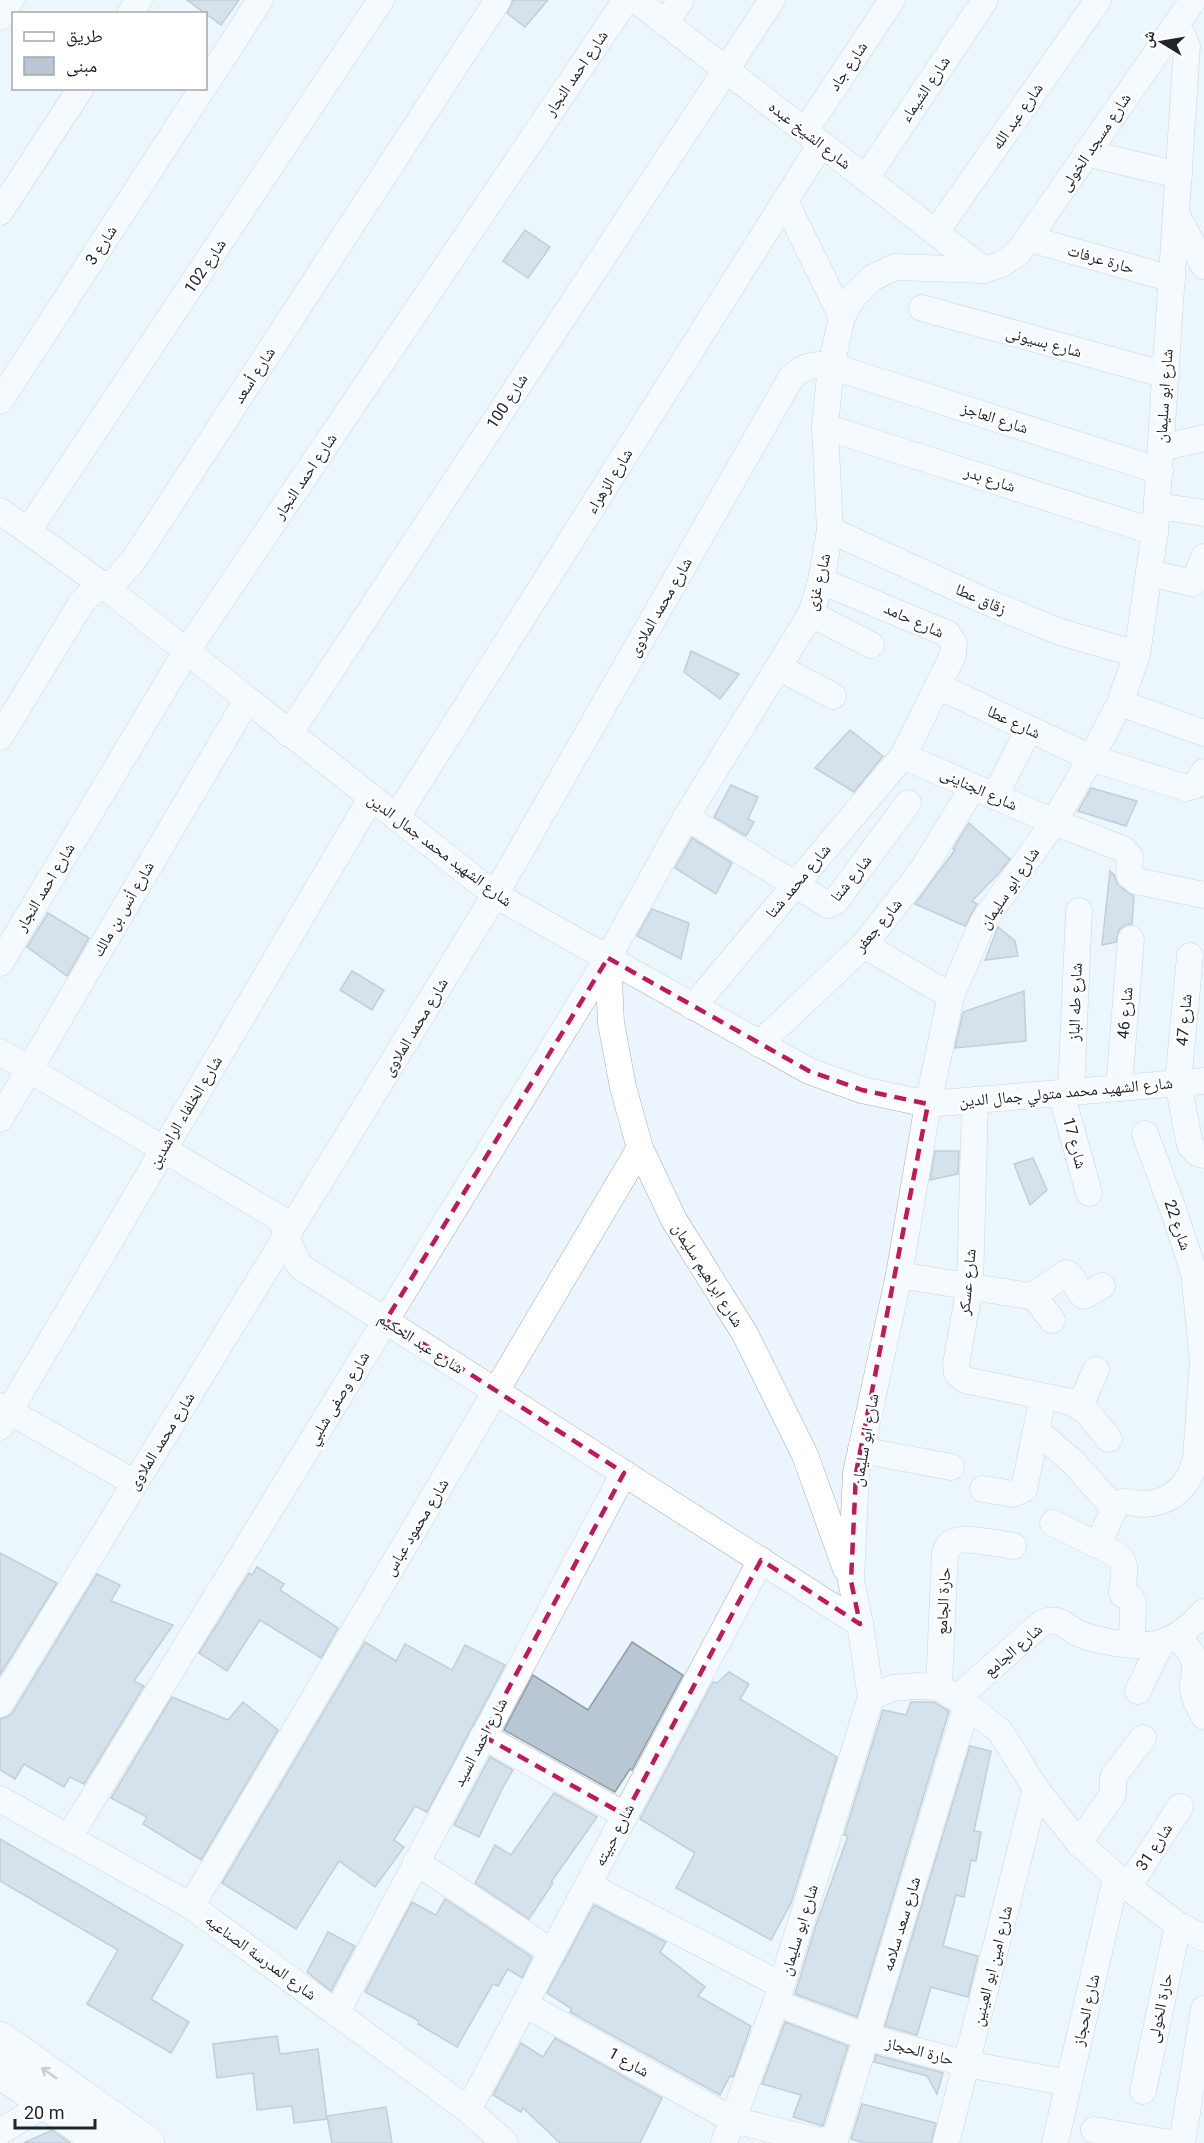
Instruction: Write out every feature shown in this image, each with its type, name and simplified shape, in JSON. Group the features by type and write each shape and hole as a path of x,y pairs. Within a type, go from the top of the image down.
{"main road":[{"path":"0,2038 148,2143"},
{"path":"0,2072 103,2143"}],"street":[{"path":"0,16 11,0"},
{"path":"207,82 260,0"},
{"name":"شارع 102","path":"28,531 381,0"},
{"name":"شارع أسعد","path":"0,737 82,602 95,589 115,581 133,561 498,0"},
{"name":"شارع احمد النجار","path":"0,963 186,652 626,0"},
{"name":"شارع الشيخ عبده","path":"636,0 984,270"},
{"path":"665,23 681,0"},
{"name":"شارع 100","path":"290,734 772,0"},
{"name":"شارع جاد","path":"813,137 892,0"},
{"name":"شارع الشيماء","path":"866,178 985,0"},
{"name":"شارع عبد الله","path":"936,232 1098,0"},
{"name":"شارع مسجد الخولى","path":"984,270 1002,264 1018,254 1193,0"},
{"name":"شارع ابو سليمان","path":"729,2132 779,1994 871,1697 851,1581 856,1473 898,1275 928,1104 951,996 983,922 1054,822 1091,758 1120,703 1137,654 1155,532 1187,46 1182,35 1172,30"},
{"path":"0,212 80,90"},
{"name":"شارع 3","path":"0,401 202,90"},
{"name":"شارع الزهراء","path":"396,818 785,201 813,137"},
{"path":"1086,153 1179,175"},
{"path":"785,201 842,317"},
{"path":"1176,214 1204,266"},
{"name":"حارة عرفات","path":"1030,238 1172,279"},
{"name":"شارع غزى","path":"608,958 686,816 811,614 821,581 830,530 825,427 831,366 842,317 854,296 872,278 895,267 984,270"},
{"name":"شارع بسيونى","path":"922,308 1166,375"},
{"name":"شارع محمد الملاوى","path":"0,1704 495,896 791,378 799,370 809,366 820,364 831,366"},
{"name":"شارع العاجز","path":"831,366 1160,459"},
{"name":"شارع بدر","path":"825,427 1155,532"},
{"path":"1160,459 1204,438"},
{"path":"1157,506 1204,513"},
{"name":"شارع الشهيد محمد جمال الدين","path":"1,514 104,586 495,896 759,1044 820,1075 862,1090 928,1104"},
{"name":"زقاق عطا","path":"830,530 985,601 1060,632 1137,654"},
{"path":"1149,573 1192,583 1204,556"},
{"name":"شارع حامد","path":"821,581 948,634 954,644 955,649 903,756"},
{"path":"811,614 872,645"},
{"path":"778,667 833,696"},
{"name":"شارع عطا","path":"938,686 1091,758"},
{"name":"شارع أنس بن مالك","path":"0,1119 247,700"},
{"path":"1120,703 1204,733"},
{"name":"شارع جعفر","path":"759,1044 864,945 984,792 1029,729"},
{"name":"شارع الجناينى","path":"903,756 1054,822 1123,849 1130,857 1129,874 1133,879 1204,895"},
{"name":"شارع محمد شتا","path":"693,1007 903,756"},
{"path":"1091,758 1186,788 1196,785 1204,772"},
{"name":"شارع الخلفاء الراشدين","path":"3,1415 164,1149 371,798"},
{"name":"شارع شتا","path":"686,816 823,904 833,903 908,803"},
{"name":"شارع طه الباز","path":"1066,1093 1079,911"},
{"name":"شارع 46","path":"1119,1088 1131,939"},
{"path":"864,945 951,996"},
{"name":"شارع 47","path":"1190,956 1178,1083 1190,1144 1193,1149 1204,1155"},
{"name":"شارع ابراهيم سليمان","path":"608,958 611,1023 623,1088 640,1148 674,1220 746,1334 805,1455 851,1581"},
{"name":"شارع وصفى شلبي","path":"69,1838 608,958"},
{"name":"شارع عبد الحكيم","path":"0,1052 279,1218 285,1226 289,1247 294,1258 301,1266 860,1624"},
{"name":"شارع الشهيد محمد متولي جمال الدين","path":"928,1104 1204,1081"},
{"name":"شارع 17","path":"1066,1093 1089,1193"},
{"name":"شارع عسكر","path":"975,1100 970,1286 956,1364 957,1373 965,1380 1071,1402 1080,1406"},
{"name":"شارع 22","path":"1114,1508 1124,1501 1142,1504 1160,1502 1173,1496 1188,1480 1196,1458 1203,1360 1194,1273 1145,1134"},
{"name":"شارع محمود عباس","path":"191,1906 640,1148"},
{"path":"898,1275 1024,1295 1033,1295 1066,1273 1070,1275 1082,1295 1088,1295 1102,1286"},
{"path":"1033,1295 1052,1320"},
{"path":"1096,1371 1080,1406 1108,1439"},
{"path":"983,1489 1013,1494 1024,1489 1043,1396"},
{"path":"3,1415 135,1483"},
{"path":"1037,1431 1074,1464 1114,1508 1098,1545"},
{"path":"861,1450 951,1467"},
{"name":"شارع احمد السيد","path":"337,2012 624,1473"},
{"path":"1053,1523 1116,1554 1123,1560 1122,1592 1133,1602 1132,1645"},
{"name":"حارة الجامع","path":"954,1697 945,1553 950,1544 960,1540 1013,1546"},
{"name":"شارع حبيته","path":"468,2110 761,1560"},
{"path":"1138,1691 1167,1640 1187,1630 1204,1612"},
{"name":"شارع الجامع","path":"954,1697 1047,1620 1059,1621 1075,1632 1104,1641 1132,1645 1167,1640"},
{"path":"1167,1640 1189,1650 1194,1659 1200,1672 1192,1686 1196,1701 1204,1716"},
{"path":"871,1697 893,1688 916,1686 954,1697 1000,1731 1036,1789 1079,1843 1122,1882 1178,1925 1204,1938"},
{"name":"شارع سعد سلامه","path":"834,2143 867,2037 954,1697"},
{"path":"483,1736 625,1815"},
{"path":"1079,1843 1113,1794 1113,1777 1143,1738"},
{"name":"شارع امين ابو العينين","path":"946,2143 1036,1789"},
{"name":"شارع المدرسة الصناعيه","path":"0,1799 191,1906 468,2110 505,2143"},
{"name":"شارع 31","path":"1122,1882 1180,1807"},
{"path":"416,1862 552,1952"},
{"name":"شارع الحجاز","path":"1055,2143 1122,1882"},
{"name":"حارة الحجاز","path":"588,1885 779,1994 867,2037 967,2064 1069,2083"},
{"name":"حارة الخولى","path":"1143,2091 1178,1925"},
{"name":"شارع 1","path":"524,2004 729,2132 828,2143"},
{"path":"1182,2143 1204,2009"},
{"path":"0,2132 46,2103"},
{"path":"1094,2130 1170,2143"}],"highlighted area":[{"path":"608,958 809,1071 862,1090 928,1104 856,1473 851,1581 860,1624 761,1560 625,1815 483,1736 624,1473 386,1320"}],"building":[{"path":"187,0 239,0 221,25 207,15 207,12 203,12"},
{"path":"513,0 548,0 525,27 507,13"},
{"path":"525,230 550,247 528,278 503,261"},
{"path":"691,651 739,674 720,699 684,672"},
{"path":"850,730 883,756 854,792 815,768"},
{"path":"731,785 758,797 748,819 754,822 746,836 714,817"},
{"path":"1091,788 1137,801 1126,826 1078,811"},
{"path":"969,823 1010,859 972,901 977,904 965,926 915,904 955,850 953,849"},
{"path":"692,838 732,863 716,894 675,868"},
{"path":"1110,871 1118,885 1134,896 1132,924 1125,925 1119,930 1116,942 1102,945"},
{"path":"652,909 689,923 681,959 637,936"},
{"path":"48,913 89,938 67,976 27,947"},
{"path":"998,927 1015,941 1018,956 985,960"},
{"path":"352,971 384,990 372,1010 340,990"},
{"path":"1024,991 1026,1041 955,1048 963,1012"},
{"path":"935,1151 959,1151 958,1174 930,1180"},
{"path":"1033,1158 1047,1190 1030,1205 1014,1164"},
{"path":"0,1553 57,1583 0,1675"},
{"path":"257,1567 284,1584 280,1590 338,1628 321,1658 260,1620 227,1671 199,1653 249,1573 252,1575"},
{"path":"97,1574 120,1585 111,1601 173,1625 134,1681 144,1686 84,1784 70,1777 64,1787 24,1764 15,1779 0,1770 0,1719 13,1712"},
{"path":"365,1642 396,1661 405,1644 452,1670 465,1645 505,1665 427,1812 415,1806 394,1840 404,1847 375,1887 339,1861 296,1929 222,1883"},
{"path":"632,1642 683,1675 632,1770 630,1769 615,1792 504,1730 533,1675 588,1710"},
{"path":"729,1672 749,1684 740,1699 837,1757 791,1903 771,1940 676,1888 695,1853 640,1819 713,1682 717,1683"},
{"path":"172,1697 228,1720 243,1702 278,1730 201,1860 143,1824 147,1817 111,1798"},
{"path":"911,1702 934,1702 949,1711 857,2017 795,1994 816,1925 848,1836 844,1835 883,1710 906,1715"},
{"path":"970,1746 991,1751 974,1831 981,1832 976,1861 971,1860 964,1897 956,1895 943,1946 978,1956 968,1997 931,1987 917,2035 885,2026"},
{"path":"490,1757 513,1770 479,1837 454,1825"},
{"path":"554,1793 597,1817 551,1882 553,1883 529,1919 475,1883 495,1845 511,1855"},
{"path":"0,1839 183,1945 151,1999 189,2022 171,2053 87,2004 118,1950 0,1881"},
{"path":"445,1899 532,1957 522,1978 508,1969 498,1986 493,1984 457,2047 418,2024 419,2021 365,1992 412,1902 436,1915"},
{"path":"594,1905 666,1942 660,1952 705,1987 698,1996 751,2026 733,2077 730,2076 720,2095 570,2012 572,2009 547,1993"},
{"path":"328,1932 355,1946 331,1991 307,1972"},
{"path":"785,2022 848,2046 823,2126 793,2117 801,2095 762,2084"},
{"path":"277,2036 280,2054 318,2049 327,2119 294,2123 292,2106 257,2110 253,2073 217,2078 213,2044"},
{"path":"555,2038 662,2098 640,2143 560,2143 523,2108 521,2112 493,2095 521,2043 543,2057"},
{"path":"876,2055 943,2073 937,2094 927,2076 874,2062"},
{"path":"862,2104 936,2123 931,2143 865,2143 851,2139"},
{"path":"386,2107 392,2143 332,2143 327,2116"},
{"path":"52,2130 70,2143 24,2143"}]}
